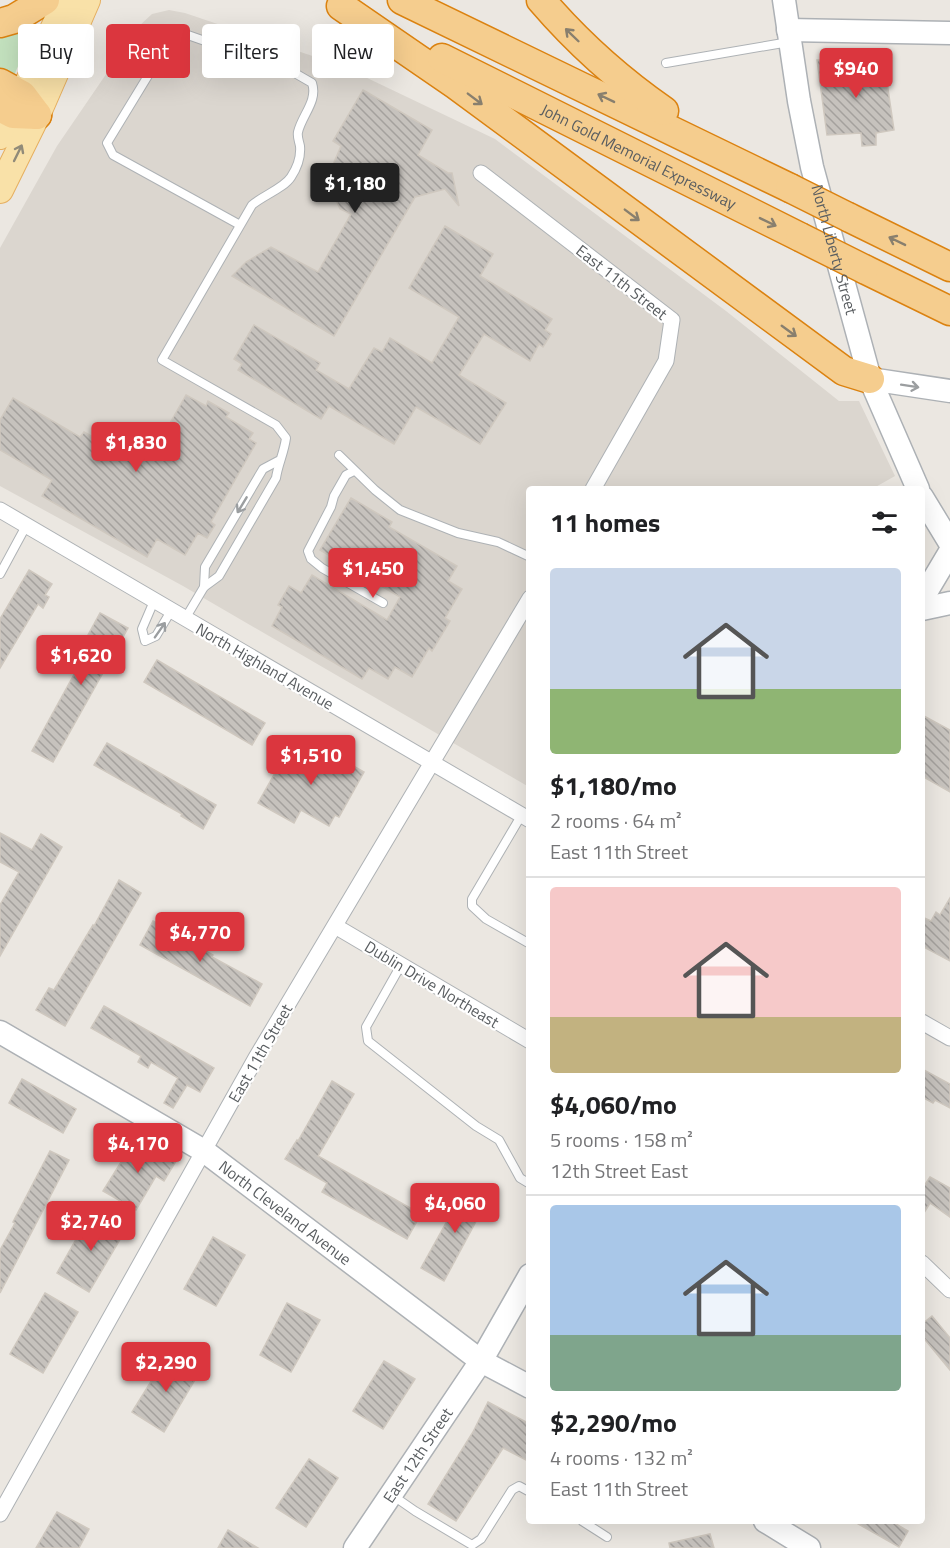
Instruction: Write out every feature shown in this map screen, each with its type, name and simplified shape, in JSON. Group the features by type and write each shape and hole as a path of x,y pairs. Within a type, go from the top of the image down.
{"highway":[{"path":"0,23 14,19 45,0"},
{"path":"402,0 948,266"},
{"path":"541,0 568,32 603,64 640,94 734,160"},
{"path":"335,3 466,92 844,371 850,375 870,379"},
{"name":"John Gold Memorial Expressway","path":"335,3 950,311"}],"main road":[{"path":"0,190 12,108 67,0"},
{"path":"12,108 87,0"}],"street":[{"name":"North Liberty Street","path":"784,0 812,167 870,379 917,486"},
{"path":"789,36 950,33"},
{"name":"East 11th Street","path":"481,173 672,320 666,361 595,486"},
{"path":"870,379 950,391"},
{"path":"925,502 950,543"},
{"name":"North Highland Avenue","path":"0,510 525,818"},
{"path":"925,594 950,552"},
{"path":"925,608 950,603"},
{"name":"East 11th Street","path":"0,1514 257,1056 526,605"},
{"name":"Dublin Drive Northeast","path":"335,926 526,1039"},
{"path":"925,1024 950,1038"},
{"name":"North Cleveland Avenue","path":"0,1032 204,1151 481,1361 526,1385"},
{"path":"925,1266 950,1290"},
{"name":"East 12th Street","path":"355,1548 481,1361 526,1282"},
{"path":"770,1524 809,1548"}],"lane":[{"path":"154,601 142,629 145,641 156,636 204,587 219,576 276,478 278,461 284,451 286,438 276,425 162,360 252,205 263,195 281,187 295,170 300,158 297,134 313,97 312,83 293,72 185,34 174,33 117,124 107,142 109,149 113,155 240,225"},
{"path":"666,63 789,36"},
{"path":"339,455 354,471 400,510 458,532 498,542 526,555"},
{"path":"204,587 205,567 263,470 278,461"},
{"path":"354,471 346,475 308,550 311,559 322,568 383,603"},
{"path":"0,574 26,526"},
{"path":"525,818 472,899 472,906 486,919 526,942"},
{"path":"401,965 366,1027 368,1041 476,1126 499,1140 520,1178 526,1182"},
{"path":"391,1494 472,1545 481,1539 512,1490 519,1486 526,1490"},
{"path":"587,1524 607,1537"}],"shaded area":[{"path":"169,10 218,24 202,24 202,78 300,78 300,52 312,56 312,78 367,78 495,139 726,311 839,401 859,401 895,476 877,486 526,486 526,785 183,586 0,486 0,248 57,146 106,74 106,78 190,78 190,24 141,24 152,14"}],"green space":[{"path":"42,10 36,24 18,24 18,66 13,78 0,75 0,31"}],"building":[{"path":"817,60 884,62 894,130 876,133 876,145 862,146 861,133 827,135"},
{"path":"363,90 432,130 418,155 448,173 452,173 459,206 445,189 415,197 334,336 232,276 246,262 271,247 318,272 351,214 340,209 333,193 332,167 341,146 333,141"},
{"path":"445,226 493,254 480,276 552,319 545,330 551,334 543,347 539,344 530,361 484,334 459,375 506,403 480,444 416,407 394,444 329,406 321,419 238,370 242,364 234,359 254,325 320,363 316,370 349,389 374,348 382,352 390,338 432,363 459,317 409,288"},
{"path":"186,395 206,406 208,401 229,413 226,417 253,433 249,439 256,443 211,522 215,525 207,538 198,533 185,555 157,539 147,557 42,496 52,480 0,450 0,420 13,398 80,437 84,432 116,450 131,442 145,441 158,444"},
{"path":"351,498 392,522 389,527 457,566 448,581 462,589 445,618 450,621 432,651 429,648 412,677 395,667 388,679 369,668 362,679 272,626 282,607 278,605 289,586 301,593 312,575 387,620 400,597 320,550"},
{"path":"29,570 52,584 45,595 49,597 43,608 38,604 0,668 0,619"},
{"path":"100,613 128,628 53,762 32,751 94,638 88,635"},
{"path":"157,660 265,723 252,745 144,682"},
{"path":"925,717 950,730 950,792 925,778"},
{"path":"107,743 216,805 203,829 181,816 182,814 94,765"},
{"path":"292,743 329,764 334,755 364,772 339,817 335,815 329,826 301,810 294,823 258,803"},
{"path":"0,833 32,850 41,834 62,847 0,956 0,905 19,872 0,862"},
{"path":"119,880 141,893 65,1026 36,1010 49,988 54,990 94,926"},
{"path":"950,898 950,961 925,948 925,918 931,921 936,912 940,915"},
{"path":"153,921 262,984 250,1006 140,945"},
{"path":"104,1006 214,1068 200,1092 187,1085 173,1108 164,1103 178,1078 151,1062 148,1068 138,1062 141,1056 91,1028"},
{"path":"925,1071 950,1084 950,1108 935,1100 933,1103 925,1099"},
{"path":"22,1079 76,1109 63,1133 9,1103"},
{"path":"332,1081 354,1094 318,1156 421,1214 407,1239 322,1192 327,1183 285,1159 298,1141"},
{"path":"136,1138 176,1161 164,1181 156,1176 136,1210 103,1191"},
{"path":"50,1151 69,1160 0,1293 0,1250"},
{"path":"930,1177 950,1188 950,1217 930,1203 925,1211 925,1184"},
{"path":"466,1187 488,1199 444,1281 421,1268"},
{"path":"92,1211 125,1231 89,1292 57,1273"},
{"path":"213,1237 245,1255 216,1306 184,1289"},
{"path":"45,1293 78,1312 43,1373 10,1354"},
{"path":"287,1303 320,1320 291,1372 260,1355"},
{"path":"932,1316 950,1338 950,1370 925,1340 925,1322"},
{"path":"168,1354 199,1373 164,1432 132,1412"},
{"path":"384,1361 415,1379 383,1429 353,1411"},
{"path":"488,1402 526,1422 526,1460 503,1448 456,1521 428,1504 473,1432"},
{"path":"309,1459 338,1478 306,1527 276,1508"},
{"path":"57,1512 89,1529 79,1548 36,1548"},
{"path":"858,1524 896,1524 908,1531 899,1547"},
{"path":"228,1530 258,1548 218,1548"},
{"path":"710,1534 714,1548 670,1548 669,1543"}]}
